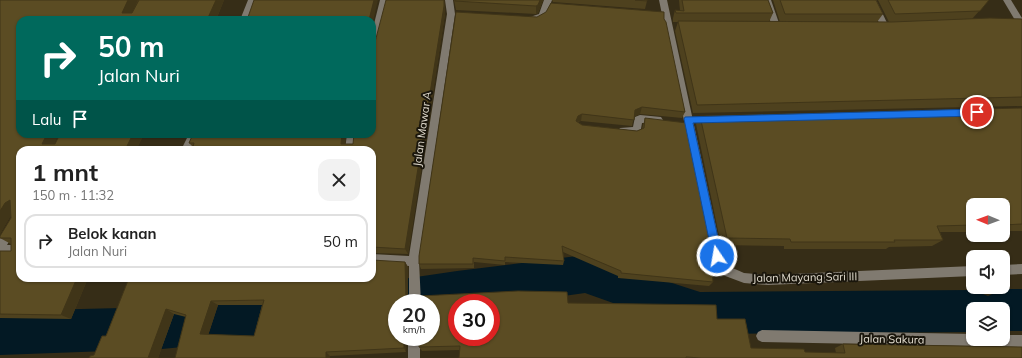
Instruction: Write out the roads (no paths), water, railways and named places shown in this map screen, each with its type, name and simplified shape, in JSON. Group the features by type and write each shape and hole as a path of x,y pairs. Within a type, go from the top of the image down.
{"street":[{"path":"246,16 252,0"},
{"path":"376,33 384,0"},
{"name":"Jalan Mawar A","path":"415,294 414,261 455,14 450,0"},
{"name":"Jalan Mayang Sari III","path":"663,0 662,15 671,26 717,256 724,270 744,278 768,280 966,271"},
{"path":"767,0 776,26"},
{"path":"872,0 885,27"},
{"path":"1006,0 1021,23"},
{"path":"521,18 540,18 550,3"},
{"path":"1011,23 1021,23"},
{"path":"610,129 635,132 637,131 638,120 640,119 668,122"},
{"path":"16,220 0,248 16,250"},
{"path":"376,259 414,261"},
{"path":"1010,270 1022,269"},
{"name":"Jalan Sakura","path":"762,336 1022,341"},
{"path":"414,346 414,358"}],"waterway":[{"path":"0,333 162,328 314,313 457,291 585,274 700,313 966,311"},
{"path":"1010,310 1022,310"}]}
